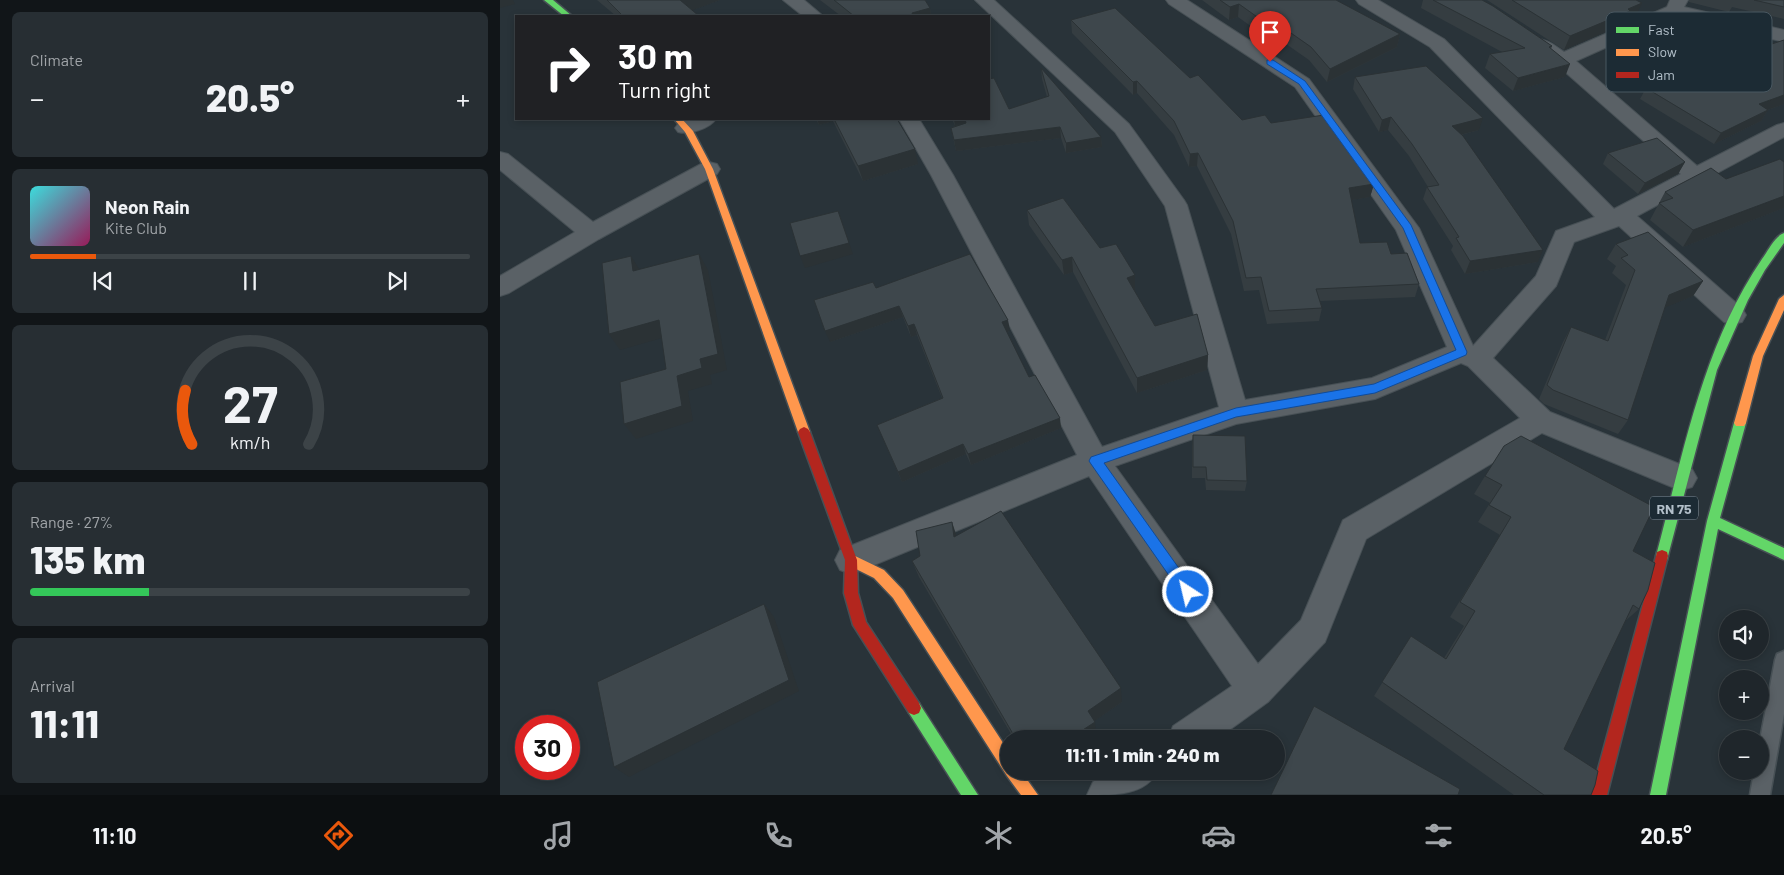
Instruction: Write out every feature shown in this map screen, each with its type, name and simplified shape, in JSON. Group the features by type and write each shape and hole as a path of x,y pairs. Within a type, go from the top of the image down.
{"main road":[{"path":"548,0 567,15"},
{"path":"682,123 689,131 709,169 851,560 850,592 853,608 860,625 970,795"},
{"name":"RN 75","path":"1599,795 1712,370 1759,269 1784,236"},
{"name":"RN 75","path":"1658,795 1713,521 1750,382 1767,332 1784,299"},
{"path":"1713,521 1784,554"},
{"path":"851,560 879,574 890,584 1000,752"},
{"path":"1019,780 1030,795"}],"street":[{"path":"792,0 813,15"},
{"path":"984,0 1122,128 1176,205 1236,413"},
{"path":"1175,0 1302,83 1408,228 1469,355 1540,420 1682,478"},
{"path":"1365,0 1437,43 1616,218 1738,317"},
{"path":"1662,12 1676,5 1700,12"},
{"path":"1526,35 1563,60 1696,176"},
{"path":"1563,60 1606,39"},
{"path":"682,123 700,120"},
{"path":"910,120 942,175 1095,461 1256,690"},
{"path":"851,560 1095,461 1236,413 1375,388 1469,355 1547,280 1564,237 1616,218 1784,129"},
{"path":"500,159 591,233"},
{"path":"500,287 591,233 709,169"},
{"path":"1199,730 1256,690 1313,631 1354,530 1540,420"},
{"path":"1106,795 1127,780"}],"lane":[{"path":"1760,795 1784,660"}],"building":[{"path":"607,0 680,0 698,15 622,15"},
{"path":"834,0 925,0 930,8 912,13 913,15 853,15"},
{"path":"1220,0 1336,0 1400,34 1330,69 1311,47 1268,17 1260,19 1239,4 1230,7"},
{"path":"1433,0 1482,0 1552,46 1549,47 1570,64 1518,78 1490,54 1525,48"},
{"path":"1512,0 1636,0 1642,3 1628,9 1630,11 1628,12 1606,12 1606,21 1570,36"},
{"path":"1754,0 1784,0 1784,7"},
{"path":"1115,8 1190,78 1198,75 1242,120 1265,115 1271,123 1324,115 1374,184 1349,188 1360,243 1387,242 1391,254 1407,253 1419,284 1316,289 1322,308 1269,311 1261,277 1246,278 1233,221 1198,153 1190,154 1174,121 1137,81 1133,82 1071,20"},
{"path":"1784,40 1784,95 1759,104 1768,110 1721,133 1653,92 1772,92 1772,44"},
{"path":"1426,66 1483,118 1452,126 1463,136 1543,250 1470,261 1456,238 1459,237 1427,187 1439,185 1412,144 1391,117 1382,120 1355,77"},
{"path":"1041,68 1101,137 1066,143 1060,127 954,140 951,128 966,123 965,120 990,120 990,79 994,78 1009,109 1049,96"},
{"path":"835,120 898,120 915,149 858,166"},
{"path":"1657,138 1685,162 1645,183 1608,153"},
{"path":"1780,159 1784,162 1784,196 1693,230 1659,203 1673,198 1665,192 1711,168 1726,179"},
{"path":"1063,198 1100,248 1116,244 1135,275 1127,278 1155,326 1197,314 1208,355 1137,378 1072,257 1062,260 1027,210"},
{"path":"838,211 849,243 800,256 790,223"},
{"path":"1648,232 1703,281 1669,295 1628,420 1553,390 1547,385 1571,327 1608,341 1635,270 1621,258 1628,255 1616,244"},
{"path":"699,254 718,354 700,359 702,368 677,376 682,406 624,424 620,382 666,369 659,320 609,334 602,263 631,256 633,271"},
{"path":"970,254 1008,320 1002,322 1029,377 1035,375 1060,418 968,454 963,444 898,472 877,425 943,398 914,324 908,326 899,306 825,331 814,300 873,282 876,288"},
{"path":"1193,435 1245,436 1247,481 1207,480 1206,467 1193,467"},
{"path":"1521,436 1654,507 1633,551 1655,563 1648,590 1639,609 1633,605 1564,749 1598,771 1591,795 1544,795 1382,682 1411,636 1446,659 1475,611 1460,602 1511,517 1489,505 1502,485 1485,476 1504,446"},
{"path":"1001,511 1121,688 1088,711 1095,722 1083,730 1011,730 912,561 920,556 916,531 952,522 954,537"},
{"path":"764,604 789,680 614,767 597,682"},
{"path":"1314,706 1460,789 1458,795 1271,795 1278,780 1285,780 1285,766"}],"traffic: fast":[{"path":"548,0 567,15"},
{"path":"1662,556 1712,370 1726,334 1752,283 1784,236"},
{"path":"1658,795 1713,521 1740,423"},
{"path":"1713,521 1784,554"},
{"path":"914,708 970,795"}],"traffic: slow":[{"path":"679,120 689,131 709,169 804,432"},
{"path":"1740,423 1758,356 1784,299"},
{"path":"851,560 879,574 898,594 1000,752"},
{"path":"1019,780 1030,795"}],"traffic: jam":[{"path":"804,432 851,560 851,593 860,625 914,708"},
{"path":"1599,795 1662,556"}],"route":[{"path":"1188,592 1095,461 1236,413 1375,388 1462,352 1408,228 1302,83 1270,62"}]}
